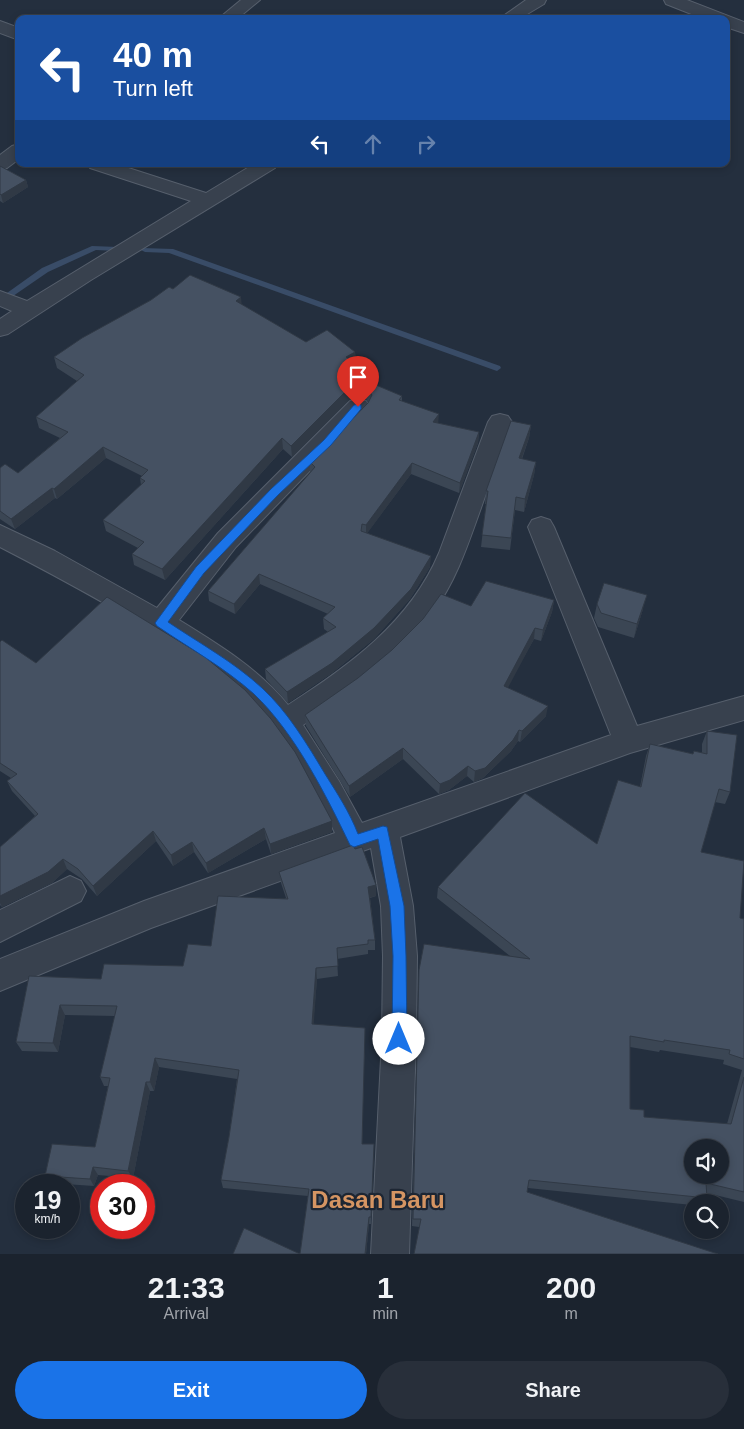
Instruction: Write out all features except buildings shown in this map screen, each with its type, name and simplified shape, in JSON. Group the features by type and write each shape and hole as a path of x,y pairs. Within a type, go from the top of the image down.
{"street":[{"path":"231,15 252,0"},
{"path":"514,15 538,0"},
{"path":"672,0 710,15"},
{"path":"730,23 744,28"},
{"path":"0,26 15,33"},
{"path":"0,164 15,153"},
{"path":"106,167 207,200"},
{"path":"0,329 263,167"},
{"path":"4,299 29,310"},
{"path":"161,623 200,570 327,442 358,407"},
{"path":"284,722 344,684 389,646 420,609 439,580 452,553 500,422"},
{"path":"541,527 628,741"},
{"path":"0,535 99,586 161,623 236,673 258,691 299,742 348,826 368,836 397,906 400,956 399,1039 390,1254"},
{"path":"0,976 144,916 628,741 744,708"},
{"path":"0,927 70,891"}],"waterway":[{"path":"0,302 45,270 95,248 118,249"},
{"path":"145,250 170,251 497,368"}],"district":[{"name":"Dasan Baru","path":"378,1200"}],"route":[{"path":"358,407 327,442 229,538 200,570 161,623 236,673 258,691 273,707 299,742 333,798 354,841 383,831 397,906 400,956 399,1039"}]}
